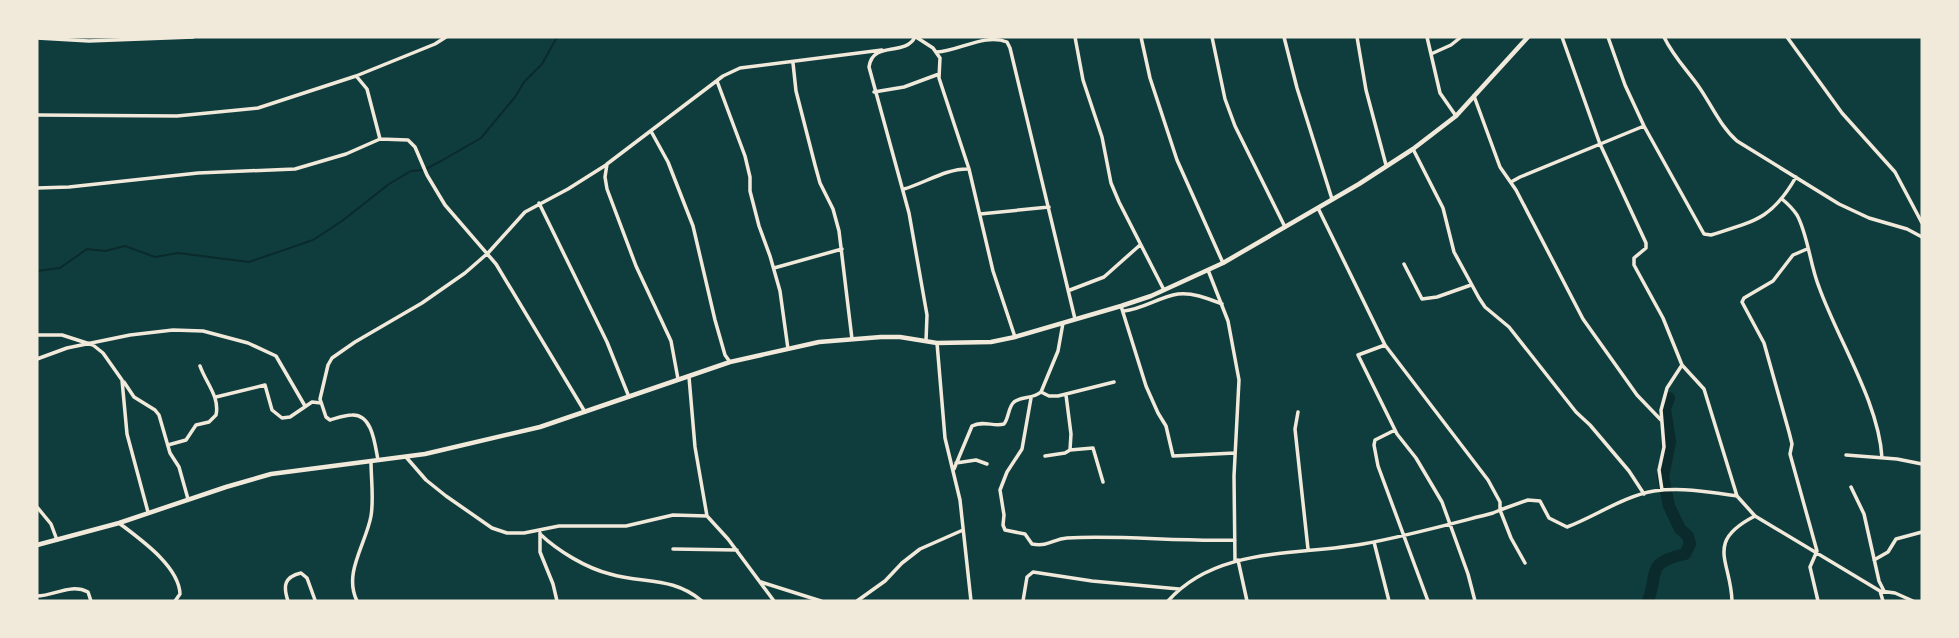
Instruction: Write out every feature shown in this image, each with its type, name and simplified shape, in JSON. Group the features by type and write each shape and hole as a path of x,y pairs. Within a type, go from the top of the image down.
{"street":[{"path":"37,38 89,41 193,37"},
{"path":"37,115 177,116 258,108 356,76 446,37"},
{"path":"377,460 370,429 363,418 354,415 330,420 326,417 321,403 328,365 332,358 422,303 465,273 488,253 525,212 607,164 717,80 740,68 882,50 909,45 915,37 937,52 940,58 939,74 969,169 993,271 1015,337"},
{"path":"1075,37 1083,80 1102,137 1111,183 1164,290"},
{"path":"1141,37 1150,78 1183,176 1223,263"},
{"path":"1212,37 1225,99 1235,126 1285,228"},
{"path":"1284,37 1297,88 1333,200"},
{"path":"1357,37 1366,90 1386,165"},
{"path":"1427,37 1440,93 1456,116"},
{"path":"1430,54 1451,45 1461,37"},
{"path":"37,545 119,523 271,474 405,456 500,437 585,412 730,362 819,342 900,337 937,343 979,343 1015,337 1123,308 1223,263 1333,200 1413,149 1456,116 1528,37"},
{"path":"1562,37 1600,144 1646,243 1646,248 1634,258 1634,265 1663,318 1682,365 1704,389 1737,496 1755,516 1883,592 1895,593 1913,601"},
{"path":"1608,37 1625,85 1644,126 1704,234 1711,235 1754,221 1771,211 1782,200 1796,177"},
{"path":"1664,37 1674,56 1699,87 1729,134 1751,151 1858,213 1907,229 1922,237"},
{"path":"1787,37 1842,113 1895,172 1922,223"},
{"path":"937,52 957,50 991,40 1007,42 1076,319"},
{"path":"882,50 870,60 869,67 904,189 928,315 926,341"},
{"path":"793,63 796,91 820,183 834,209 842,249 852,339"},
{"path":"874,92 904,87 939,74"},
{"path":"356,76 367,89 380,139"},
{"path":"717,80 745,156 759,226 780,291 788,349"},
{"path":"1475,96 1500,167 1511,182 1583,320 1618,372 1646,407 1661,420"},
{"path":"1511,182 1644,126"},
{"path":"652,132 668,162 693,226 715,320 725,355 730,362"},
{"path":"37,188 198,173 295,169 380,139 408,140 414,144 444,205 488,253 585,412"},
{"path":"1413,149 1443,208 1454,252 1485,307 1509,327 1576,412 1629,471 1644,494"},
{"path":"607,164 607,189 636,266 671,341 679,380"},
{"path":"904,189 951,171 969,169"},
{"path":"1782,200 1796,213 1819,288 1864,390 1879,436 1882,458"},
{"path":"539,203 607,342 629,397"},
{"path":"980,215 1049,207"},
{"path":"1318,208 1385,345 1488,480 1500,502 1500,510 1511,538 1525,563"},
{"path":"1070,290 1104,277 1140,245"},
{"path":"774,268 842,249"},
{"path":"1807,249 1793,255 1773,281 1744,298 1742,302 1764,343 1789,432 1792,444 1790,454 1817,551 1810,566 1818,601"},
{"path":"1404,264 1422,299 1437,297 1471,285"},
{"path":"1208,270 1233,340 1239,380 1235,453 1235,540 1236,561 1247,601"},
{"path":"1123,308 1137,309 1177,294 1203,297 1222,304"},
{"path":"1123,308 1146,386 1166,426 1172,456 1235,453"},
{"path":"953,471 972,426 984,422 999,426 1004,424 1011,405 1041,392 1058,351 1063,323"},
{"path":"37,359 88,343 173,330 203,331 251,344 276,356 305,406"},
{"path":"37,335 62,335 88,343 103,352 134,397 157,412 170,453 179,467 188,499"},
{"path":"937,343 945,438 960,500 971,601"},
{"path":"1385,345 1358,355 1395,430 1442,502 1475,601"},
{"path":"1662,490 1659,470 1664,447 1661,420 1663,399 1682,365"},
{"path":"168,445 186,440 196,425 213,419 217,410 215,397 200,366"},
{"path":"689,377 695,447 706,516 737,550 774,601"},
{"path":"122,380 127,434 148,512"},
{"path":"1041,392 1049,396 1066,395 1114,382"},
{"path":"215,397 264,385 267,387 272,410 282,418 316,400 321,403"},
{"path":"1066,395 1072,444 1070,450"},
{"path":"1031,398 1022,449 1007,472 1000,490 1005,530 1025,534 1031,544 1041,546 1065,538 1188,542 1235,540"},
{"path":"1298,412 1296,429 1308,550"},
{"path":"1395,430 1376,440 1374,445 1378,466 1404,535 1410,559 1428,601"},
{"path":"1045,456 1093,448 1103,482"},
{"path":"1846,455 1922,464"},
{"path":"405,456 426,480 492,528 514,534 570,525 626,526 673,515 706,516"},
{"path":"956,463 976,460 987,464"},
{"path":"354,600 352,582 355,565 370,519 371,461"},
{"path":"1852,487 1864,514 1883,601"},
{"path":"1168,601 1179,589 1197,577 1236,561 1374,542 1449,524 1528,500 1540,501 1549,518 1567,527 1644,494 1662,490 1691,490 1737,496"},
{"path":"37,507 51,524 57,540"},
{"path":"1732,601 1724,563 1724,547 1734,529 1755,516"},
{"path":"119,523 152,549 176,577 180,594 175,601"},
{"path":"857,601 920,550 963,530"},
{"path":"539,532 543,564 553,584 557,601"},
{"path":"539,532 555,547 604,573 672,584 702,601"},
{"path":"1874,560 1888,552 1896,539 1922,532"},
{"path":"1374,542 1388,601"},
{"path":"673,550 737,550"},
{"path":"1023,601 1027,577 1033,572 1092,581 1179,589"},
{"path":"288,601 285,582 298,573 307,578 315,600"},
{"path":"759,581 821,601"},
{"path":"37,596 75,588 88,592 91,601"}],"waterway":[{"path":"37,271 60,268 87,249 105,251 125,246 155,257 178,253 249,262 313,240 389,184 411,171 424,170 481,138 524,82 542,64 557,37"},
{"path":"1648,601 1659,565 1672,557 1685,554 1690,544 1688,536 1680,529 1669,506 1663,477 1670,442 1665,409 1669,398"}]}
